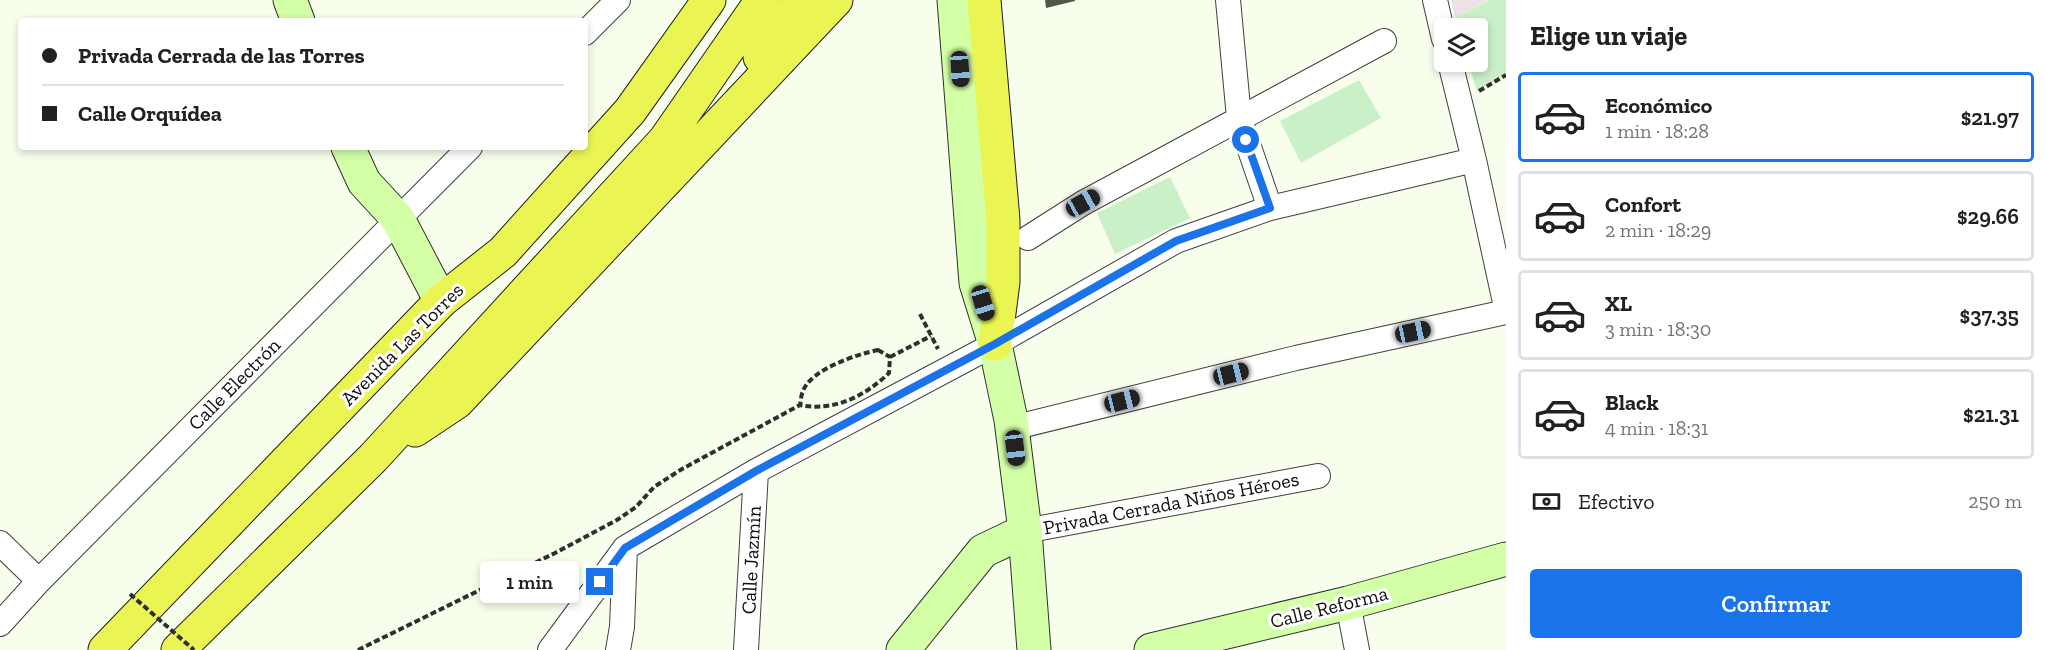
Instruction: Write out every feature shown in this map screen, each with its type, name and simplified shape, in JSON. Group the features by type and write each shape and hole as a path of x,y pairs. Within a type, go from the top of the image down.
{"highway":[{"name":"Avenida Las Torres","path":"105,650 441,302 503,252 630,111 709,0"},
{"path":"178,650 373,458 665,140 762,0"},
{"path":"701,142 799,0"},
{"path":"373,458 457,402 836,0"},
{"path":"984,0 1016,229 1003,282 995,344"}],"street":[{"path":"290,0 297,18"},
{"path":"588,30 618,0"},
{"path":"954,0 976,283 995,344 1012,428 1025,531 1034,650"},
{"path":"1228,0 1239,118 1270,208"},
{"path":"1435,0 1439,18"},
{"path":"1016,229 1083,203 1384,41"},
{"path":"1453,72 1506,307"},
{"path":"349,150 364,182 398,219 441,302"},
{"name":"Calle Electrón","path":"0,624 39,581 467,150"},
{"path":"550,650 625,548 756,471 995,344 1176,241 1270,208 1474,160"},
{"path":"1012,428 1296,358 1506,312"},
{"name":"Calle Jazmín","path":"747,650 756,471"},
{"name":"Privada Cerrada Niños Héroes","path":"1025,531 1318,476"},
{"path":"903,650 983,551 1025,531"},
{"path":"0,543 39,581"},
{"path":"618,650 622,627 625,548"},
{"name":"Calle Reforma","path":"1151,650 1348,603 1506,559"},
{"path":"1348,603 1357,650"}],"path":[{"path":"1460,101 1506,75"},
{"path":"920,314 948,369"},
{"path":"890,357 931,336"},
{"path":"800,405 803,390 809,382 827,368 878,350 890,357"},
{"path":"358,650 617,520 636,507 654,487 682,469 800,405 825,408 854,399 889,373 890,357"},
{"path":"130,594 194,650"}],"shaded area":[{"path":"1451,0 1488,0 1455,18"}],"green space":[{"path":"1489,0 1506,0 1506,75 1477,91 1471,72 1488,72 1488,18 1455,18"},
{"path":"1359,80 1381,118 1301,163 1280,121"},
{"path":"1170,177 1190,218 1115,254 1097,213"}],"building":[{"path":"1045,0 1075,0 1075,1 1046,8"}],"route":[{"path":"600,582 625,548 756,471 995,344 1176,241 1270,208 1246,140"}]}
